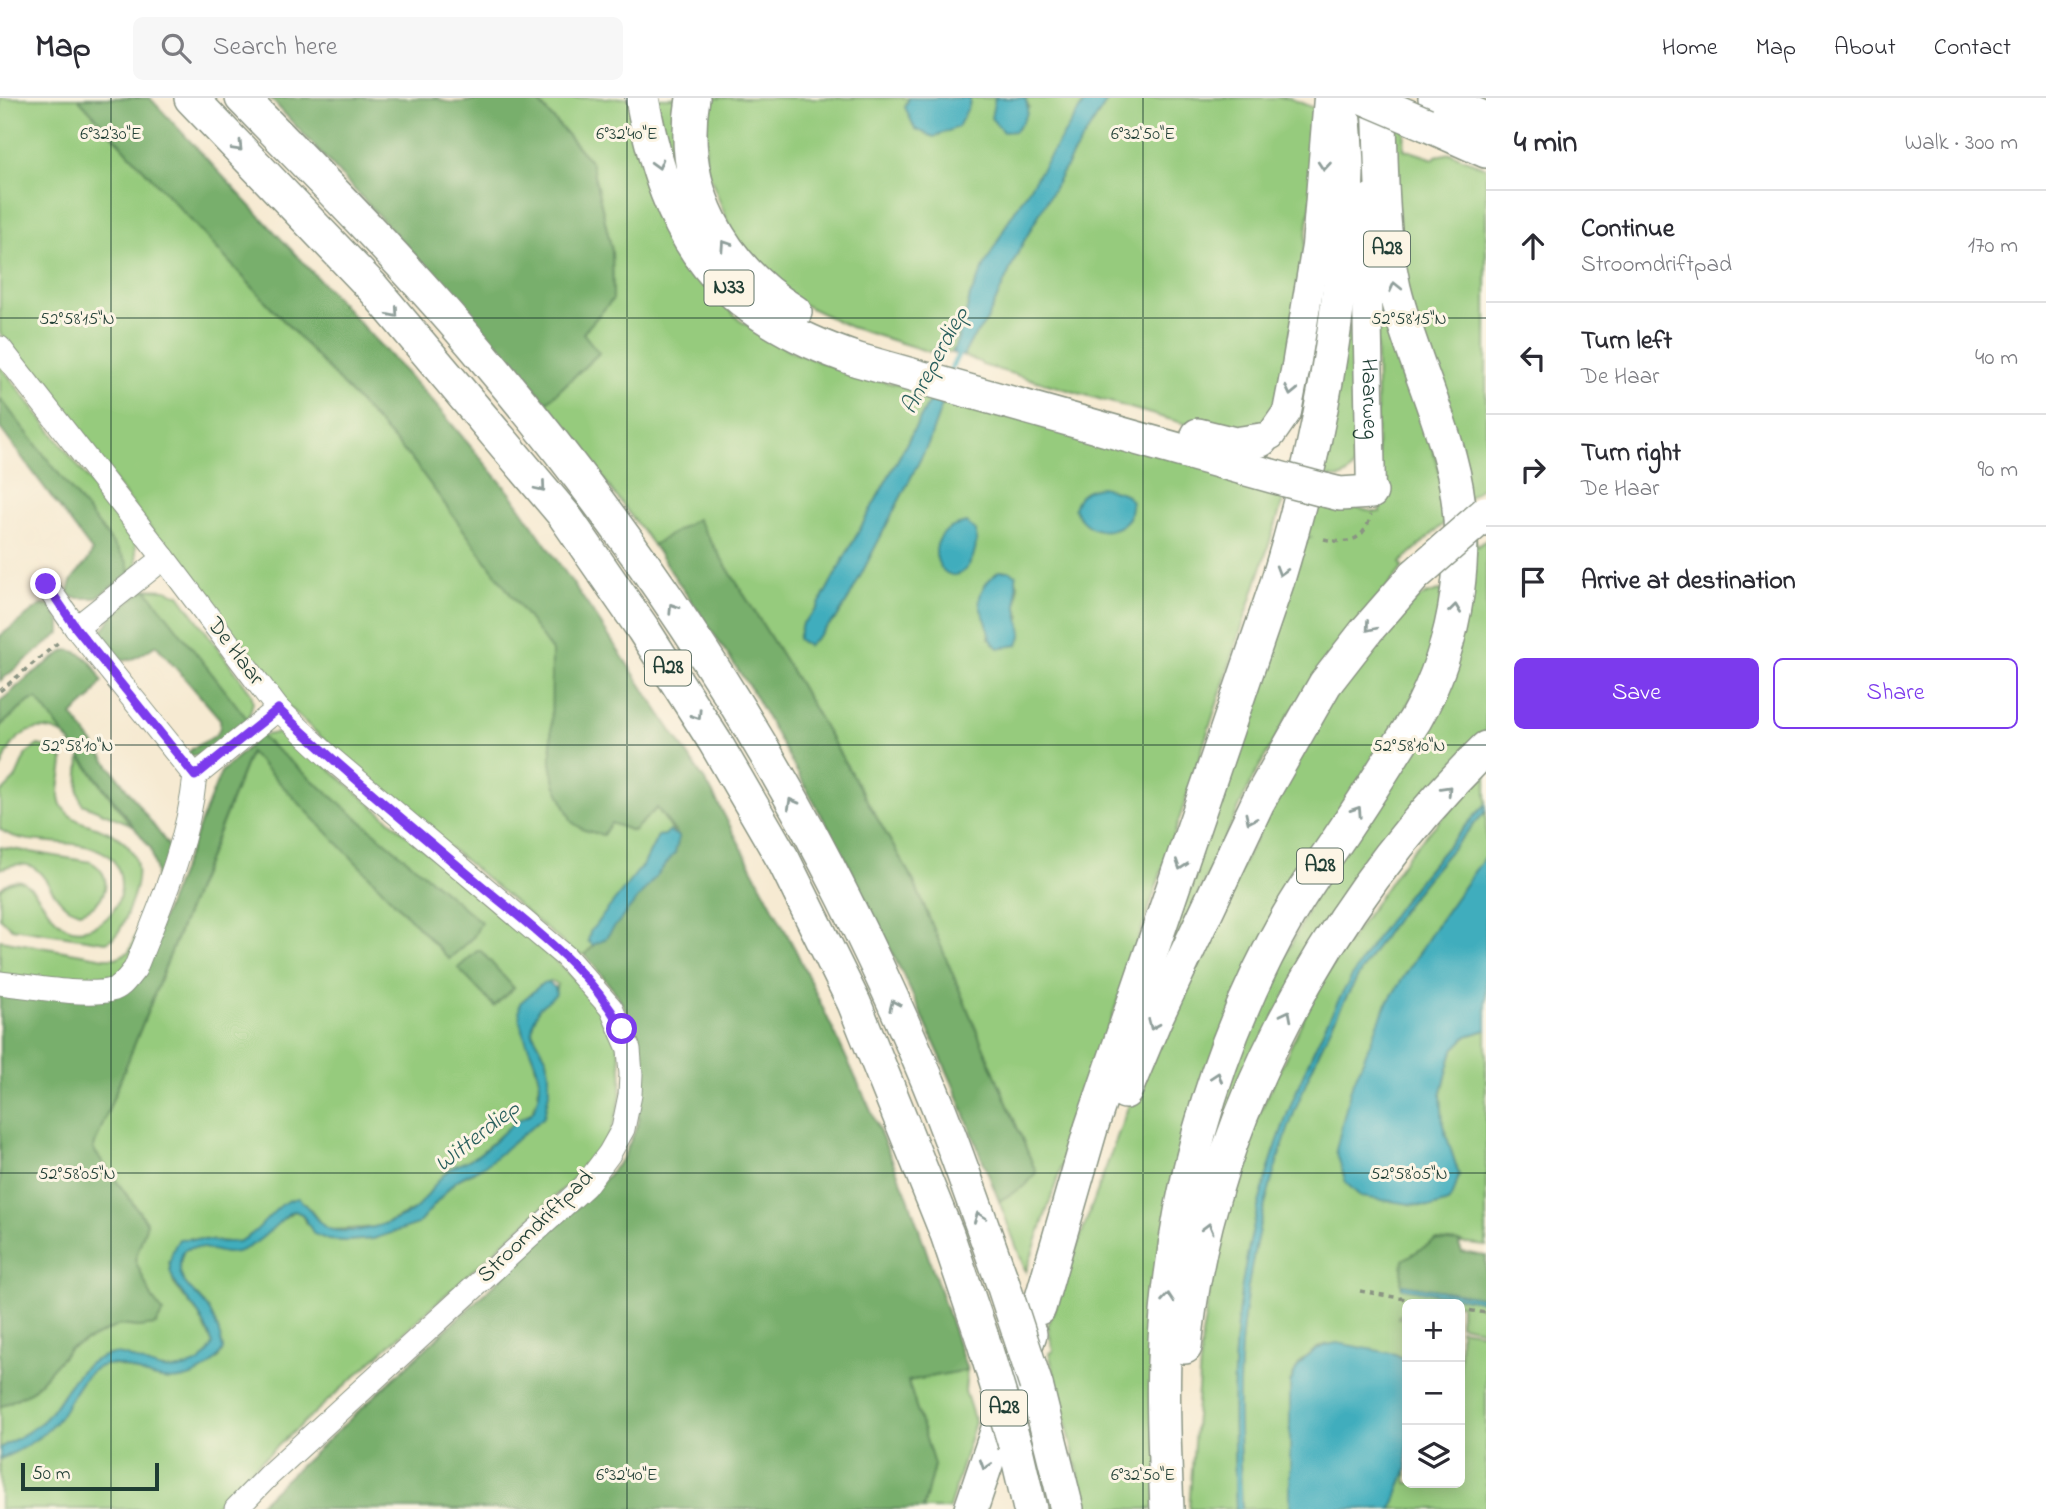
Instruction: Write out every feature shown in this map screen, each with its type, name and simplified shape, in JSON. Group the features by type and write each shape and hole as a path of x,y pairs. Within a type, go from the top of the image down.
{"highway":[{"name":"A28","path":"191,98 373,288 564,515 643,629 700,719 783,861 854,1003 947,1234 1015,1445 1030,1509"},
{"name":"A28","path":"242,98 396,258 485,359 593,495 661,590 735,704 843,896 939,1107 1002,1281 1035,1385 1067,1509"},
{"name":"N33","path":"642,98 648,131 667,195 680,225 698,252 734,293 766,319 802,339 858,360 924,368"},
{"name":"N33","path":"693,98 689,124 690,154 696,186 706,213 743,271 774,299 804,318 924,368 1286,480 1340,494 1371,492"},
{"name":"A28","path":"971,1509 1039,1308 1090,1128 1278,583 1301,505 1321,412 1338,301 1347,171 1342,98"},
{"path":"1365,98 1486,119"},
{"name":"A28","path":"1169,1509 1164,1360 1171,1273 1186,1186 1217,1076 1250,991 1288,917 1428,698 1452,629 1460,542 1456,487 1439,421 1407,333 1387,251 1379,98"},
{"path":"1431,111 1486,151"},
{"name":"N33","path":"973,382 1222,442 1248,443 1261,440"},
{"name":"A28","path":"1039,1308 1155,1020 1258,802 1325,684 1367,630 1415,575 1486,513"},
{"name":"A28","path":"1169,1509 1188,1323 1200,1256 1229,1151 1261,1070 1294,1002 1348,913 1382,864 1486,748"}],"main road":[{"path":"1261,440 1271,435 1287,412 1315,246 1328,98"},
{"name":"Haarweg","path":"1371,492 1367,298 1371,162 1379,98"}],"street":[{"name":"De Haar","path":"0,348 278,709 195,776"},
{"path":"76,628 164,558"},
{"path":"0,983 96,993 113,990 123,984 135,969 180,857 192,809 195,776 76,628 46,584"},
{"name":"Stroomdriftpad","path":"236,1509 269,1475 585,1186 609,1154 623,1129 631,1074 629,1049 611,1008 565,956 327,755 278,709"}],"path":[{"path":"1324,539 1341,543 1359,537 1366,530 1371,517 1371,492"},
{"path":"0,691 76,628"},
{"path":"1360,1291 1406,1299"},
{"path":"1465,1310 1486,1314"}],"green space":[{"path":"0,98 78,98 414,462 553,651 551,763 611,823 633,831 657,808 673,832 658,836 645,862 589,939 593,945 585,955 575,953 342,757 286,704 0,333"},
{"path":"78,98 150,98 433,402 511,494 711,790 796,951 867,1102 908,1197 967,1370 908,1381 934,1465 923,1509 254,1509 594,1191 623,1158 638,1124 641,1071 635,1026 616,993 585,955 675,853 679,837 657,808 633,831 611,823 603,835 584,830 572,822 555,784 551,763 552,651 414,462"},
{"path":"270,98 437,98 455,102 488,98 535,98 591,162 612,251 613,299 583,333 599,353 546,403 500,348"},
{"path":"535,98 631,98 684,259 739,320 793,352 864,377 934,393 816,610 802,624 798,639 808,646 837,617 849,598 928,444 945,396 1287,489 1184,805 1026,1272 999,1201 1026,1185 1036,1172 914,882 800,685 697,519 653,545 546,403 598,354 583,333 613,299 612,251 591,162","holes":["999,571 1018,583 1017,608 1021,617 989,638 981,603 983,589"]},
{"path":"654,98 681,98 688,218"},
{"path":"707,98 909,98 905,107 969,106 970,98 995,98 992,118 1029,107 1025,98 1087,98 1009,220 970,296 963,327 952,353 935,348 933,353 850,327 800,303 733,236 705,163"},
{"path":"1109,98 1289,98 1319,110 1312,197 1281,404 1269,423 1213,432 982,365 963,356 987,320 1019,250 1072,156"},
{"path":"1369,98 1360,299 1357,460 1345,475 1331,477 1317,475 1352,124"},
{"path":"1391,98 1406,98 1404,149 1434,159 1436,156 1451,153 1486,168 1486,485 1468,498 1477,547 1486,540 1486,741 1429,797 1195,1199 1218,1090 1463,601 1404,304"},
{"path":"1376,239 1451,517 1400,563 1403,567 1289,714 1253,778 1147,1004 1307,538 1310,537 1306,536 1310,500 1340,503 1380,512"},
{"path":"0,365 135,540 137,565 130,573 127,562 0,398"},
{"path":"0,398 127,562 130,573 96,598 74,598 69,594 71,581 87,562 92,551 0,428"},
{"path":"697,519 800,685 914,882 1036,1172 1026,1185 999,1201 952,1082 908,985 845,858 751,689 653,545"},
{"path":"146,589 166,590 179,595 251,693 253,702 248,720"},
{"path":"146,589 248,720 221,745 206,754 197,756 189,755 189,752 218,732 220,719 156,645 139,656 126,660 114,657 97,646 109,620"},
{"path":"1442,590 1436,654 1223,1039 1154,1509 1087,1509 1049,1353 1053,1351 1048,1326 1150,1047 1334,685 1407,607 1420,597"},
{"path":"41,605 50,605 60,622 60,633 0,681 0,636"},
{"path":"66,650 79,653 88,660 102,681 91,698 72,715 171,849 155,889 156,872 151,849 37,699 30,701 0,726 0,702 28,677"},
{"path":"37,698 65,736 45,729 24,734 11,747 0,770 0,726"},
{"path":"276,733 293,738 567,971 593,998 609,1023 619,1056 621,1090 614,1123 602,1147 584,1170 240,1480 212,1509 0,1509 0,1459 41,1436 56,1421 85,1376 99,1366 110,1364 168,1380 218,1359 223,1349 210,1312 182,1279 180,1262 184,1250 200,1247 226,1253 295,1211 302,1214 305,1222 328,1240 373,1239 418,1224 455,1181 472,1173 532,1126 549,1093 547,1059 532,1032 539,1008 555,994 557,984 552,981 543,983 520,1003 539,1080 538,1098 532,1112 515,1122 477,1156 451,1168 418,1208 378,1227 331,1230 323,1226 305,1203 238,1243 190,1238 169,1262 174,1284 199,1315 213,1344 206,1357 196,1365 174,1370 111,1356 97,1359 79,1372 45,1419 0,1448 0,1407 32,1391 70,1348 119,1325 138,1327 163,1313 152,1298 135,1260 147,1222 93,1149 251,751 449,959 474,936 480,922 260,736"},
{"path":"260,736 481,922 474,936 449,959 250,752 93,1149 147,1223 135,1260 152,1298 163,1312 156,1325 119,1325 70,1348 32,1391 0,1407 0,991 67,997 139,976 221,772"},
{"path":"38,745 53,749 63,760 59,797 67,813 117,837 126,844 136,860 137,880 127,914 116,935 106,942 12,928 0,918 0,889 14,881 25,883 55,918 68,927 83,930 107,918 120,894 118,868 108,855 73,844 14,837 0,829 0,794 15,779 26,754"},
{"path":"80,757 130,824 82,804 78,791"},
{"path":"1486,770 1486,804 1410,891 1359,967 1332,1014 1288,1114 1270,1165 1256,1218 1244,1271 1237,1324 1234,1393 1236,1509 1189,1509 1202,1336 1214,1263 1229,1200 1253,1127 1319,985 1409,854"},
{"path":"1486,811 1486,855 1438,923 1386,1005 1409,1204 1432,1207 1448,1202 1453,1195 1459,1175 1443,1125 1441,1095 1453,1050 1467,1036 1486,1030 1486,1246 1436,1240 1403,1260 1401,1286 1486,1302 1486,1330 1465,1326 1465,1299 1402,1299 1402,1316 1399,1315 1398,1318 1402,1318 1402,1358 1395,1354 1327,1344 1317,1348 1300,1362 1290,1383 1290,1509 1242,1509 1239,1393 1243,1324 1262,1218 1277,1164 1316,1058 1340,1008 1397,917 1451,849"},
{"path":"0,847 91,862 103,875 105,890 89,908 80,912 70,908 58,898 34,868 26,864 0,869"},
{"path":"171,849 132,961 111,983 0,976 0,940 105,958 116,958 129,952"},
{"path":"477,951 481,951 514,988 494,1006 458,968"},
{"path":"1436,1240 1461,1242 1459,1245 1462,1252 1486,1256 1486,1298 1401,1284 1403,1260"},
{"path":"1465,1330 1486,1333 1486,1509 1392,1509 1402,1482 1402,1488 1465,1488"},
{"path":"967,1370 965,1391 975,1422 949,1509 923,1509 934,1465 908,1381"}],"water":[{"path":"909,98 970,98 969,106 958,127 934,137 915,129 905,107"},
{"path":"995,98 1025,98 1026,116 1015,131 1003,132 991,118"},
{"path":"1087,98 1109,98 1072,156 1019,250 987,320 963,356 952,353 963,327 970,296 988,259 1009,220"},
{"path":"934,393 945,396 928,444 849,598 837,617 808,646 798,639 802,624 816,610"},
{"path":"1101,487 1123,493 1132,501 1129,518 1115,529 1099,530 1091,527 1084,523 1074,508 1083,493"},
{"path":"967,523 976,531 975,552 961,573 951,575 943,570 936,550 940,539 949,529"},
{"path":"999,571 1009,571 1016,575 1017,608 1022,633 1018,645 998,648 990,637 980,598 984,587"},
{"path":"1486,804 1486,811 1418,889 1367,961 1340,1008 1295,1110 1262,1218 1243,1324 1239,1370 1242,1509 1236,1509 1234,1393 1237,1324 1255,1218 1288,1111 1334,1009 1361,961 1413,888"},
{"path":"669,831 679,837 675,853 604,940 593,945 588,941 590,932 645,862 658,836"},
{"path":"1486,855 1486,1030 1467,1036 1453,1050 1441,1095 1443,1125 1459,1175 1453,1195 1448,1202 1432,1207 1361,1197 1346,1183 1336,1150 1350,1091 1386,1005 1438,923"},
{"name":"Witterdiep","path":"549,982 555,988 556,994 539,1008 532,1032 547,1059 549,1093 544,1117 486,1165 455,1181 418,1224 373,1239 328,1240 314,1234 302,1214 295,1211 290,1212 245,1249 227,1253 200,1248 184,1250 180,1261 182,1278 205,1304 214,1321 223,1350 217,1358 193,1376 173,1380 153,1377 121,1366 101,1366 87,1375 58,1419 46,1431 0,1459 0,1448 45,1419 72,1381 87,1365 97,1359 117,1354 154,1367 177,1369 195,1365 207,1355 213,1344 208,1332 198,1313 173,1279 170,1270 170,1261 179,1239 240,1241 255,1231 282,1205 298,1198 318,1221 333,1230 361,1230 389,1222 413,1211 450,1169 480,1154 515,1122 531,1113 540,1089 539,1076 522,1029 520,1003 543,983"},
{"path":"1402,1284 1486,1298 1486,1302 1402,1288"},
{"path":"1337,1343 1402,1358 1402,1482 1392,1509 1290,1509 1290,1384 1297,1368 1308,1356"}],"waterway":[{"name":"Anreperdiep","path":"948,375 961,349"}],"route":[{"path":"46,584 76,628 195,776 278,709 327,755 565,956 601,995 622,1029"}]}
